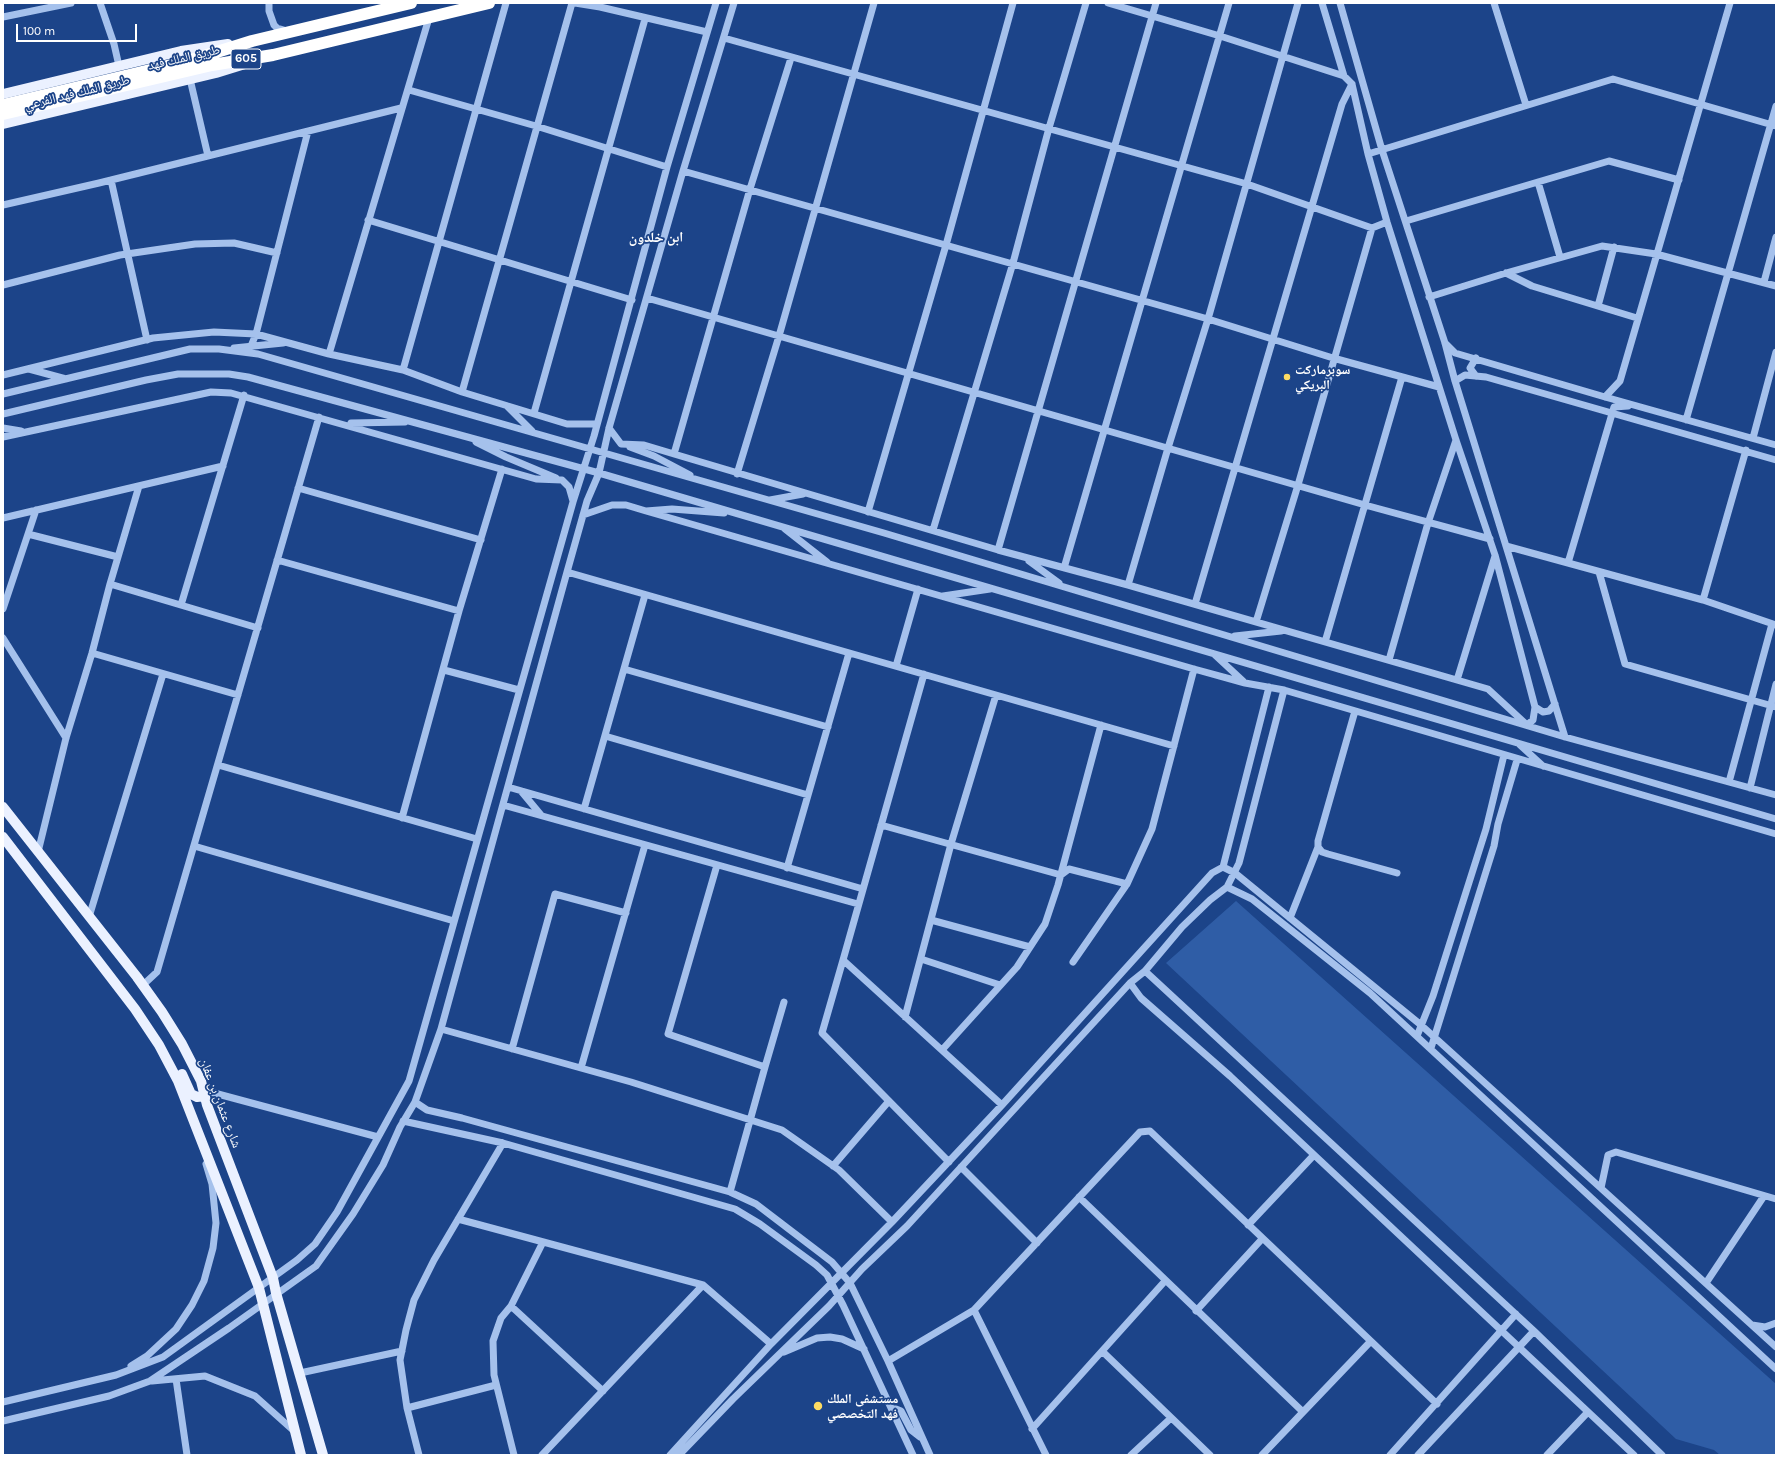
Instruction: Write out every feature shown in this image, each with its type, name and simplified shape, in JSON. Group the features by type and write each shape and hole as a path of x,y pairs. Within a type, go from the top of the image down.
{"highway":[{"name":"طريق الملك فهد","path":"3,105 188,61 252,41 410,3"},
{"name":"طريق الملك فهد","path":"3,114 212,65 274,54 489,3"}],"main road":[{"name":"طريق الملك فهد الفرعي","path":"3,94 181,51 252,41"},
{"name":"طريق الملك فهد الفرعي","path":"3,124 216,73 274,54"},
{"name":"شارع عثمان بن عفان","path":"3,807 143,985 182,1044 201,1081 204,1093 273,1278 323,1455"},
{"path":"3,838 67,918 144,1023 159,1045 178,1081 259,1288 301,1455"},
{"path":"144,1023 167,1044 191,1094 197,1097 204,1093"}],"street":[{"path":"3,17 70,3"},
{"path":"100,3 114,44 119,66"},
{"path":"269,3 269,11 274,25 277,28 289,32"},
{"path":"403,370 438,240 506,3"},
{"path":"462,392 536,126 573,3 600,7 645,19 707,32"},
{"path":"3,1402 116,1375 163,1357 297,1260 315,1244 337,1212 409,1081 519,690 597,424 667,167 716,3"},
{"path":"3,1421 109,1396 150,1381 230,1328 276,1293 316,1266 383,1165 403,1121 415,1102 440,1029 583,515 605,453 609,428 683,171 734,3"},
{"path":"737,474 779,336 874,3"},
{"path":"868,512 946,245 982,110 1013,3"},
{"path":"933,530 1013,263 1049,128 1086,3"},
{"path":"1108,3 1220,36 1344,76 1352,84 1368,154 1387,222 1439,388 1495,555 1535,707 1533,720 1527,725"},
{"path":"998,550 1116,147 1156,3"},
{"path":"1064,568 1106,430 1142,300 1229,3"},
{"path":"1128,585 1208,319 1298,3"},
{"path":"1322,3 1344,76"},
{"path":"1340,3 1382,150 1445,343 1455,381 1565,737"},
{"path":"1494,3 1526,105"},
{"path":"1605,397 1620,381 1637,318 1679,180 1730,3"},
{"path":"329,354 401,108 409,90 429,18"},
{"path":"534,413 645,19"},
{"path":"724,38 791,58 1049,128 1247,184 1372,228 1387,222"},
{"path":"674,454 750,189 791,58"},
{"path":"1368,154 1613,78 1774,125"},
{"path":"190,79 208,156"},
{"path":"1195,604 1342,104 1352,84"},
{"path":"409,90 476,108 667,167"},
{"path":"1686,420 1728,273 1774,125 1776,106"},
{"path":"3,205 111,180 401,108"},
{"path":"251,346 256,334 308,131"},
{"path":"1406,222 1609,161 1679,180"},
{"path":"683,171 1142,300 1273,338 1333,358 1439,388"},
{"path":"111,180 147,340"},
{"path":"1538,182 1560,257"},
{"path":"368,220 571,280 632,300"},
{"path":"1256,622 1298,485 1333,358 1372,228"},
{"path":"1764,282 1776,237"},
{"path":"3,285 128,254 195,244 234,243 277,254"},
{"path":"1429,297 1560,257 1602,246 1656,254 1776,286"},
{"path":"1598,306 1614,247"},
{"path":"1506,273 1532,286 1637,318"},
{"path":"647,298 974,391 1365,505 1490,539"},
{"path":"3,376 147,340 214,332 256,334 329,354 403,370 462,392 567,424 597,424"},
{"path":"3,394 184,351 220,350 289,342"},
{"path":"1445,343 1456,353 1636,406 1776,445"},
{"path":"220,350 258,354 589,448 704,483 768,500 1063,586 1565,737 1776,795"},
{"path":"1753,438 1776,352"},
{"path":"1476,358 1470,368 1476,376"},
{"path":"29,369 68,379"},
{"path":"3,414 146,380 178,374 229,374 320,396 599,473 1776,819"},
{"path":"1455,381 1465,375 1486,377 1612,414 1746,450 1776,460"},
{"path":"1325,642 1402,378"},
{"path":"3,437 211,392 244,395 536,479 562,480"},
{"path":"181,605 244,395"},
{"path":"507,406 532,432"},
{"path":"1568,563 1614,406 1636,406"},
{"path":"143,985 157,972 319,417"},
{"path":"343,424 412,422"},
{"path":"3,428 25,432"},
{"path":"609,428 621,444 654,456 704,483"},
{"path":"462,435 506,458 562,480 569,487 573,502"},
{"path":"1389,660 1428,523 1456,440"},
{"path":"621,444 644,445 737,474 998,550 1195,604 1488,689 1527,725"},
{"path":"1703,600 1746,450"},
{"path":"3,518 223,466"},
{"path":"402,818 444,670 459,611 502,469"},
{"path":"38,852 66,738 92,653 110,584 139,486"},
{"path":"298,488 481,540"},
{"path":"768,500 806,494"},
{"path":"583,515 612,505 626,505 1194,669 1245,683 1284,690 1517,760 1776,834"},
{"path":"646,511 672,509 739,514"},
{"path":"3,609 36,510"},
{"path":"781,527 831,564"},
{"path":"28,534 118,557"},
{"path":"1506,546 1703,600 1774,625 1751,699 1729,782"},
{"path":"1457,680 1495,555"},
{"path":"1026,558 1063,586"},
{"path":"278,560 459,611"},
{"path":"567,572 1174,746"},
{"path":"1599,572 1625,664 1773,706"},
{"path":"110,584 258,628"},
{"path":"940,596 992,588"},
{"path":"896,666 918,589"},
{"path":"584,809 646,595"},
{"path":"1232,637 1285,631"},
{"path":"3,638 66,738"},
{"path":"92,653 238,695"},
{"path":"788,868 849,653"},
{"path":"1214,654 1245,683"},
{"path":"624,669 828,727"},
{"path":"1073,962 1127,884 1152,829 1194,669"},
{"path":"444,670 519,690"},
{"path":"89,917 163,674"},
{"path":"924,674 822,1032 949,1162"},
{"path":"1750,788 1773,706 1776,684"},
{"path":"670,1455 771,1344 832,1284 949,1162 1212,873 1224,867 1269,687"},
{"path":"679,1455 733,1399 781,1354 907,1226 1130,983 1145,971 1182,927 1210,900 1227,887 1235,873 1284,690"},
{"path":"905,1017 951,844 996,695"},
{"path":"1535,707 1543,712 1549,711 1555,704"},
{"path":"1290,918 1318,847 1318,840 1354,711"},
{"path":"942,1050 1017,967 1045,924 1061,874 1101,725"},
{"path":"605,736 808,795"},
{"path":"1518,743 1546,768"},
{"path":"1417,1036 1433,996 1486,829 1504,755"},
{"path":"1431,1048 1494,846 1498,824 1517,760"},
{"path":"218,765 477,839"},
{"path":"508,787 863,889"},
{"path":"521,791 541,816"},
{"path":"503,805 858,904"},
{"path":"881,825 1061,874 1069,869 1127,884"},
{"path":"582,1068 645,845"},
{"path":"194,846 454,921"},
{"path":"1318,847 1322,852 1328,854 1397,873"},
{"path":"717,865 668,1034 765,1067"},
{"path":"1224,867 1235,873 1421,1025 1602,1188 1776,1348"},
{"path":"1227,887 1252,899 1370,993 1776,1369"},
{"path":"512,1049 555,894 626,913"},
{"path":"931,920 1030,947"},
{"path":"921,959 1000,985"},
{"path":"843,960 1002,1105"},
{"path":"1145,971 1516,1314 1662,1455"},
{"path":"1130,983 1141,998 1230,1076 1634,1455"},
{"path":"730,1192 784,1002"},
{"path":"440,1029 582,1068 782,1130 833,1166 892,1222"},
{"path":"204,1093 378,1137"},
{"path":"833,1166 889,1101"},
{"path":"415,1102 426,1110 462,1118 730,1192 756,1204 832,1262 850,1283 888,1361 930,1455"},
{"path":"403,1121 503,1143 735,1210 760,1224 816,1265 827,1275 839,1296 913,1455"},
{"path":"116,1375 147,1356 176,1329 192,1305 204,1280 213,1248 216,1223 212,1184 196,1129"},
{"path":"888,1361 974,1310 1140,1132 1150,1131 1370,1342 1437,1404"},
{"path":"419,1455 407,1408 400,1360 414,1300 434,1260 503,1143"},
{"path":"1602,1188 1608,1155 1616,1152 1776,1199"},
{"path":"1248,1225 1314,1155"},
{"path":"961,1167 1037,1243"},
{"path":"1706,1283 1764,1196"},
{"path":"1079,1197 1196,1311 1303,1412"},
{"path":"458,1220 703,1285 771,1344"},
{"path":"1196,1311 1262,1238"},
{"path":"514,1455 494,1375 492,1341 501,1318 511,1306 543,1242"},
{"path":"1032,1429 1103,1352 1165,1281"},
{"path":"542,1455 703,1285"},
{"path":"511,1306 603,1391"},
{"path":"974,1310 1046,1455"},
{"path":"1390,1455 1516,1314"},
{"path":"1750,1325 1765,1328 1776,1323"},
{"path":"1418,1455 1534,1331"},
{"path":"781,1354 817,1338 842,1339 864,1349"},
{"path":"1262,1455 1370,1342"},
{"path":"300,1373 402,1351"},
{"path":"1103,1352 1210,1455"},
{"path":"150,1381 205,1376 255,1396 296,1432"},
{"path":"176,1379 187,1455"},
{"path":"407,1408 496,1385"},
{"path":"892,1409 900,1411 911,1430 922,1439"},
{"path":"1547,1455 1588,1412"},
{"path":"1131,1455 1171,1418"}],"shaded area":[{"path":"1236,901 1776,1384 1776,1455 1720,1455 1714,1450 1676,1439 1166,963"}],"place":[{"name":"سوبرماركت البريكي","path":"1287,377"},
{"name":"مستشفى الملك فهد التخصصي","path":"818,1406"}],"district":[{"name":"ابن خلدون","path":"656,238"}]}
